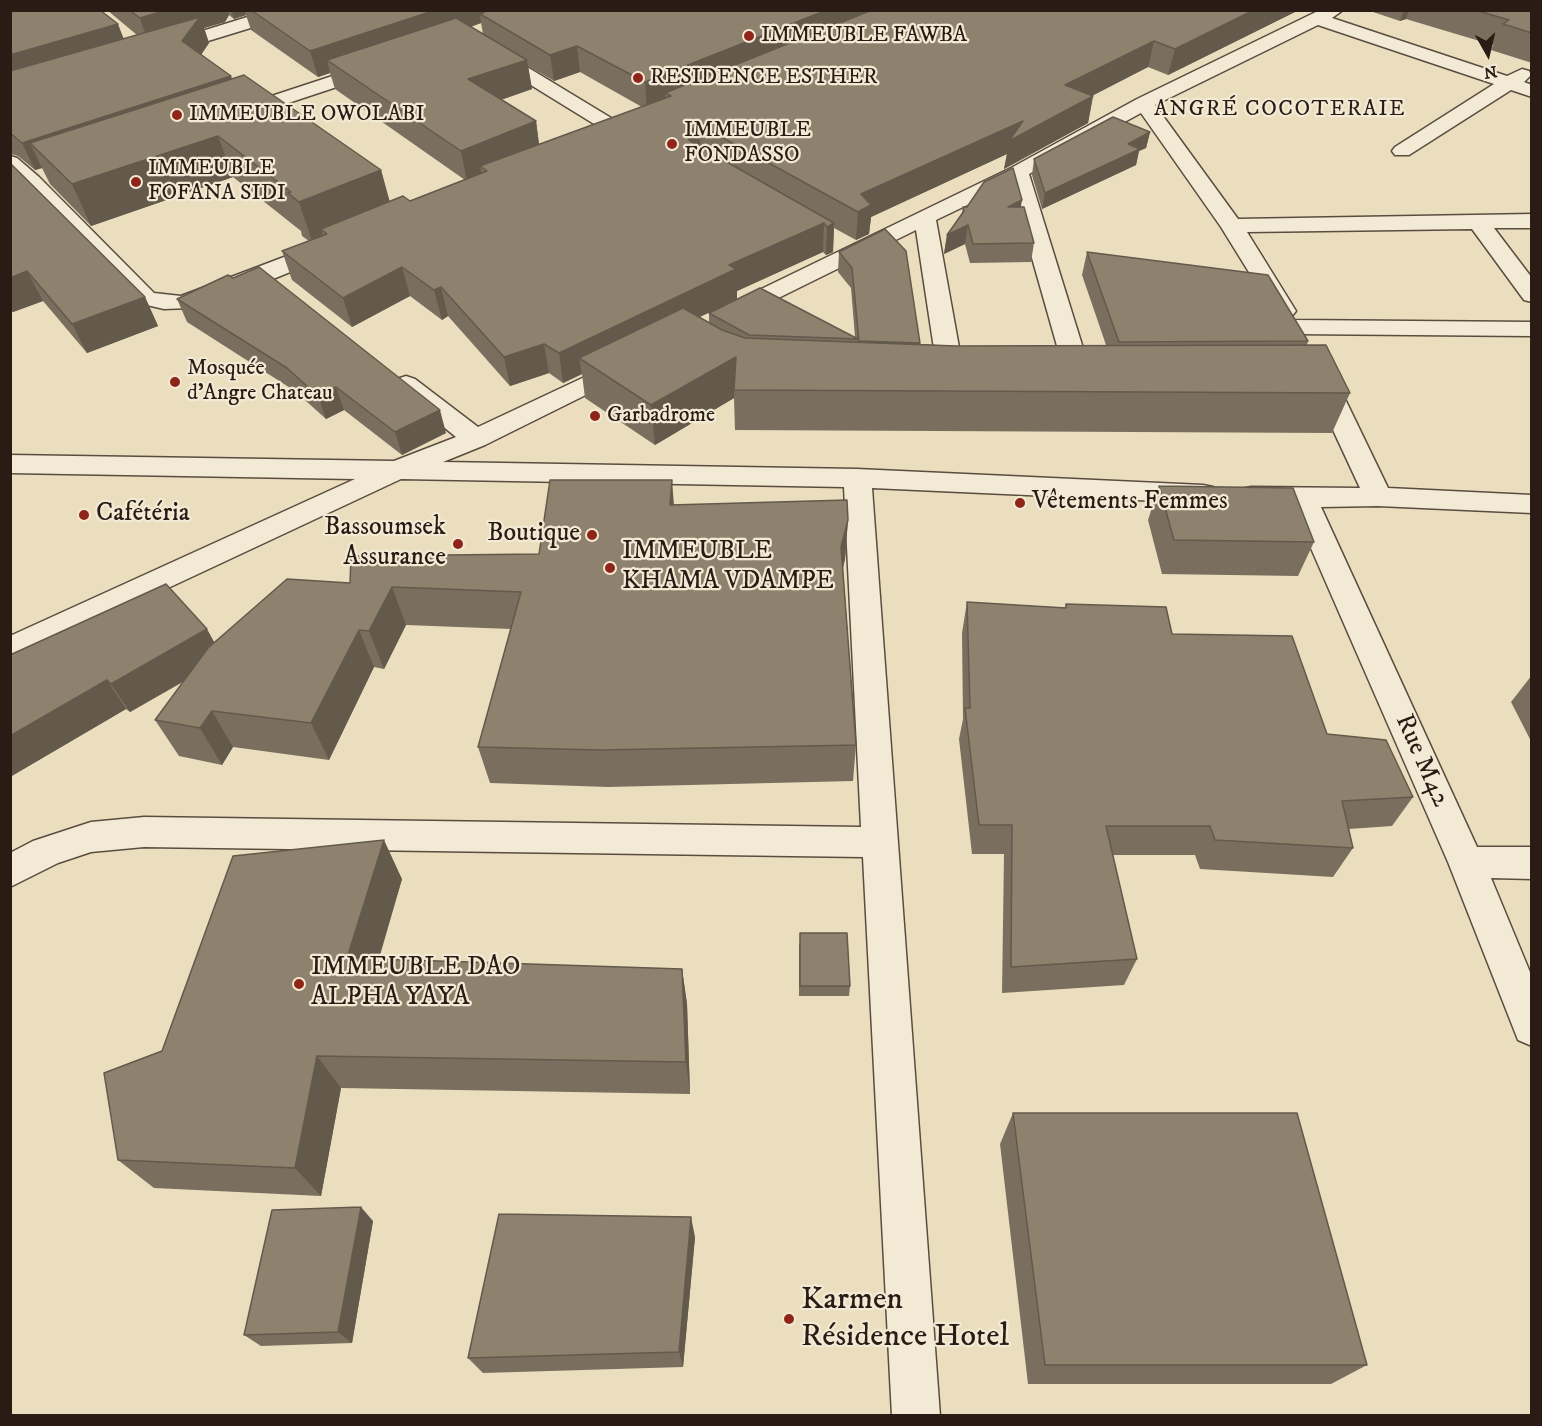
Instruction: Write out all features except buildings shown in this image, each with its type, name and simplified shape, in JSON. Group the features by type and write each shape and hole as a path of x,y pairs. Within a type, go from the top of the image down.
{"street":[{"path":"147,54 290,10"},
{"path":"707,324 925,219 1018,172 1144,103 1326,15 1532,91"},
{"path":"476,44 628,127 597,140"},
{"path":"215,121 397,60"},
{"path":"1402,151 1532,69"},
{"path":"1144,103 1232,226 1305,355 1378,497"},
{"path":"10,162 32,181 146,298 183,303 275,281 343,242"},
{"path":"1018,172 1078,374"},
{"path":"32,181 55,173"},
{"path":"925,219 951,375"},
{"path":"1232,226 1532,221"},
{"path":"1478,222 1532,295"},
{"path":"834,240 855,252"},
{"path":"1305,355 1532,329"},
{"path":"10,650 393,472 476,439 644,356"},
{"path":"385,367 476,439"},
{"path":"10,464 857,478 1303,498 1378,497 1532,504"},
{"path":"857,478 916,1416"},
{"name":"Rue M42","path":"1303,498 1466,862 1532,1027"},
{"path":"10,871 46,852 91,837 144,832 879,842"},
{"path":"1466,862 1532,863"}],"place":[{"name":"IMMEUBLE FAWBA","path":"749,36"},
{"name":"RESIDENCE ESTHER","path":"638,78"},
{"name":"IMMEUBLE OWOLABI","path":"177,115"},
{"name":"IMMEUBLE FONDASSO","path":"672,144"},
{"name":"IMMEUBLE FOFANA SIDI","path":"136,182"},
{"name":"Mosquée d'Angre Chateau","path":"175,382"},
{"name":"Garbadrome","path":"595,416"},
{"name":"Vêtements Femmes","path":"1020,503"},
{"name":"Cafétéria","path":"84,515"},
{"name":"Boutique","path":"592,535"},
{"name":"Bassoumsek Assurance","path":"458,544"},
{"name":"IMMEUBLE KHAMA VDAMPE","path":"610,568"},
{"name":"IMMEUBLE DAO ALPHA YAYA","path":"299,984"},
{"name":"Karmen Résidence Hotel","path":"789,1319"}],"district":[{"name":"ANGRÉ COCOTERAIE","path":"1280,110"}]}
